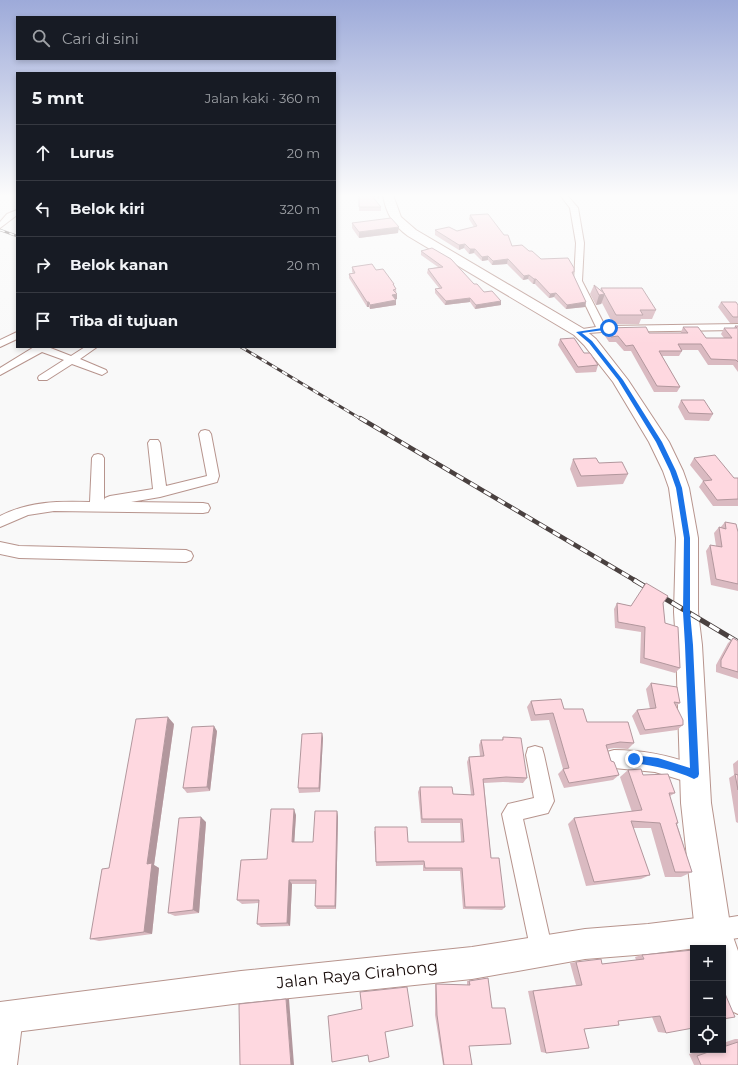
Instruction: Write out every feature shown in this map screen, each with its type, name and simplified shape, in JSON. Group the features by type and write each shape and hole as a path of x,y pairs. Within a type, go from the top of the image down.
{"main road":[{"path":"432,245 579,332 590,342 620,380 633,403 649,425 673,471 679,488 687,538 686,612 697,811 723,941 738,995"}],"street":[{"path":"580,245 578,281 602,329"},
{"path":"579,332 602,329 738,327"},
{"path":"0,332 16,337"},
{"path":"0,344 16,337"},
{"path":"0,372 39,348"},
{"path":"43,348 102,372"},
{"path":"42,378 90,348"},
{"path":"97,505 160,492 212,479 213,476 205,434"},
{"path":"154,443 160,492"},
{"path":"97,505 98,458"},
{"path":"0,522 20,511 31,508 54,506 97,505 203,508"},
{"path":"0,548 19,552 186,556"},
{"path":"535,754 544,801 542,806 515,810 512,814 542,952"},
{"path":"614,759 634,759 658,762 694,774"},
{"name":"Jalan Raya Cirahong","path":"5,1017 241,987 472,963 585,944 648,939 723,941"},
{"path":"4,1065 5,1017"}],"building":[{"path":"466,245 522,245 541,259 568,258 574,268 574,272 572,272 586,302 567,305 556,293 550,294 536,279 529,275 524,276 508,259 493,261 488,256 482,257 475,249 470,249"},
{"path":"432,248 451,259 474,284 477,284 484,292 492,291 501,301 476,305 470,298 446,301 435,289 442,288 428,269 443,267 421,251"},
{"path":"372,264 376,270 383,269 394,284 396,289 393,290 397,294 392,295 396,300 370,305 369,302 367,302 349,274 355,273 352,267"},
{"path":"594,285 605,294 599,295"},
{"path":"601,288 642,288 656,310 640,310 643,315 616,315"},
{"path":"721,302 736,302 738,305 738,317 733,317"},
{"path":"735,326 738,326 738,362 736,360 711,359 701,344 678,344 682,351 659,351 680,387 657,386 633,345 626,346 618,336 611,337 605,328 646,327 649,333 688,333 683,327 698,327 706,338 732,338 724,328 737,328"},
{"path":"574,338 584,353 590,353 598,365 578,367 560,339"},
{"path":"681,400 704,400 713,414 689,413"},
{"path":"715,455 734,478 738,478 738,499 717,500 703,481 712,480 694,458"},
{"path":"596,458 599,463 622,462 628,474 581,476 573,459"},
{"path":"725,522 736,524 738,532 738,584 716,579 710,545 722,547 719,527 726,529"},
{"path":"646,583 668,596 663,603 665,623 678,627 680,668 644,658 645,627 618,622 617,603 631,606"},
{"path":"733,638 738,641 738,672 721,667 721,660"},
{"path":"651,683 677,687 680,703 674,702 683,720 683,725 645,730 637,710 656,708"},
{"path":"561,699 564,709 583,709 587,722 628,722 634,743 620,742 606,745 611,761 614,762 619,775 569,783 563,769 569,768 553,713 535,715 531,701"},
{"path":"168,717 147,864 152,863 144,932 90,939 102,869 109,868 136,719"},
{"path":"214,726 207,787 183,788 192,727"},
{"path":"322,733 319,788 298,788 302,734"},
{"path":"503,737 521,738 527,778 506,777 483,779 491,858 499,858 505,907 465,907 462,868 425,868 424,861 376,862 375,827 407,827 408,842 464,842 462,819 422,819 420,787 452,787 453,794 474,795 469,757 484,756 481,740 503,740"},
{"path":"641,769 643,775 668,774 675,793 669,793 678,823 676,823 692,872 675,872 660,823 631,821 650,875 594,882 574,818 642,810 628,770"},
{"path":"735,774 738,775 738,790"},
{"path":"271,809 294,809 292,842 313,842 315,811 337,811 335,906 315,906 316,880 289,880 287,923 257,924 259,900 237,900 241,860 267,859"},
{"path":"201,817 193,910 168,913 179,818"},
{"path":"690,950 690,1029 666,1033 660,1016 618,1021 619,1025 584,1029 589,1048 546,1053 533,991 582,985 576,962 601,959 602,964 644,959 642,955"},
{"path":"488,978 492,1008 505,1008 511,1044 469,1046 472,1065 444,1065 437,1015 436,984 470,985 469,981"},
{"path":"407,987 413,1026 385,1032 389,1057 369,1062 368,1055 332,1062 328,1016 362,1009 360,992"},
{"path":"726,996 735,1017 726,1018"},
{"path":"286,999 291,1065 240,1065 239,1004"},
{"path":"738,1042 738,1065 701,1065 697,1056 706,1053 726,1053 726,1046"}],"railway":[{"path":"243,348 361,419"},
{"path":"360,418 636,581"},
{"path":"634,580 738,642"}],"route":[{"path":"609,328 579,332 590,342 620,380 633,403 659,442 673,471 679,488 687,538 686,612 689,645 694,774 658,762 634,759"}]}
